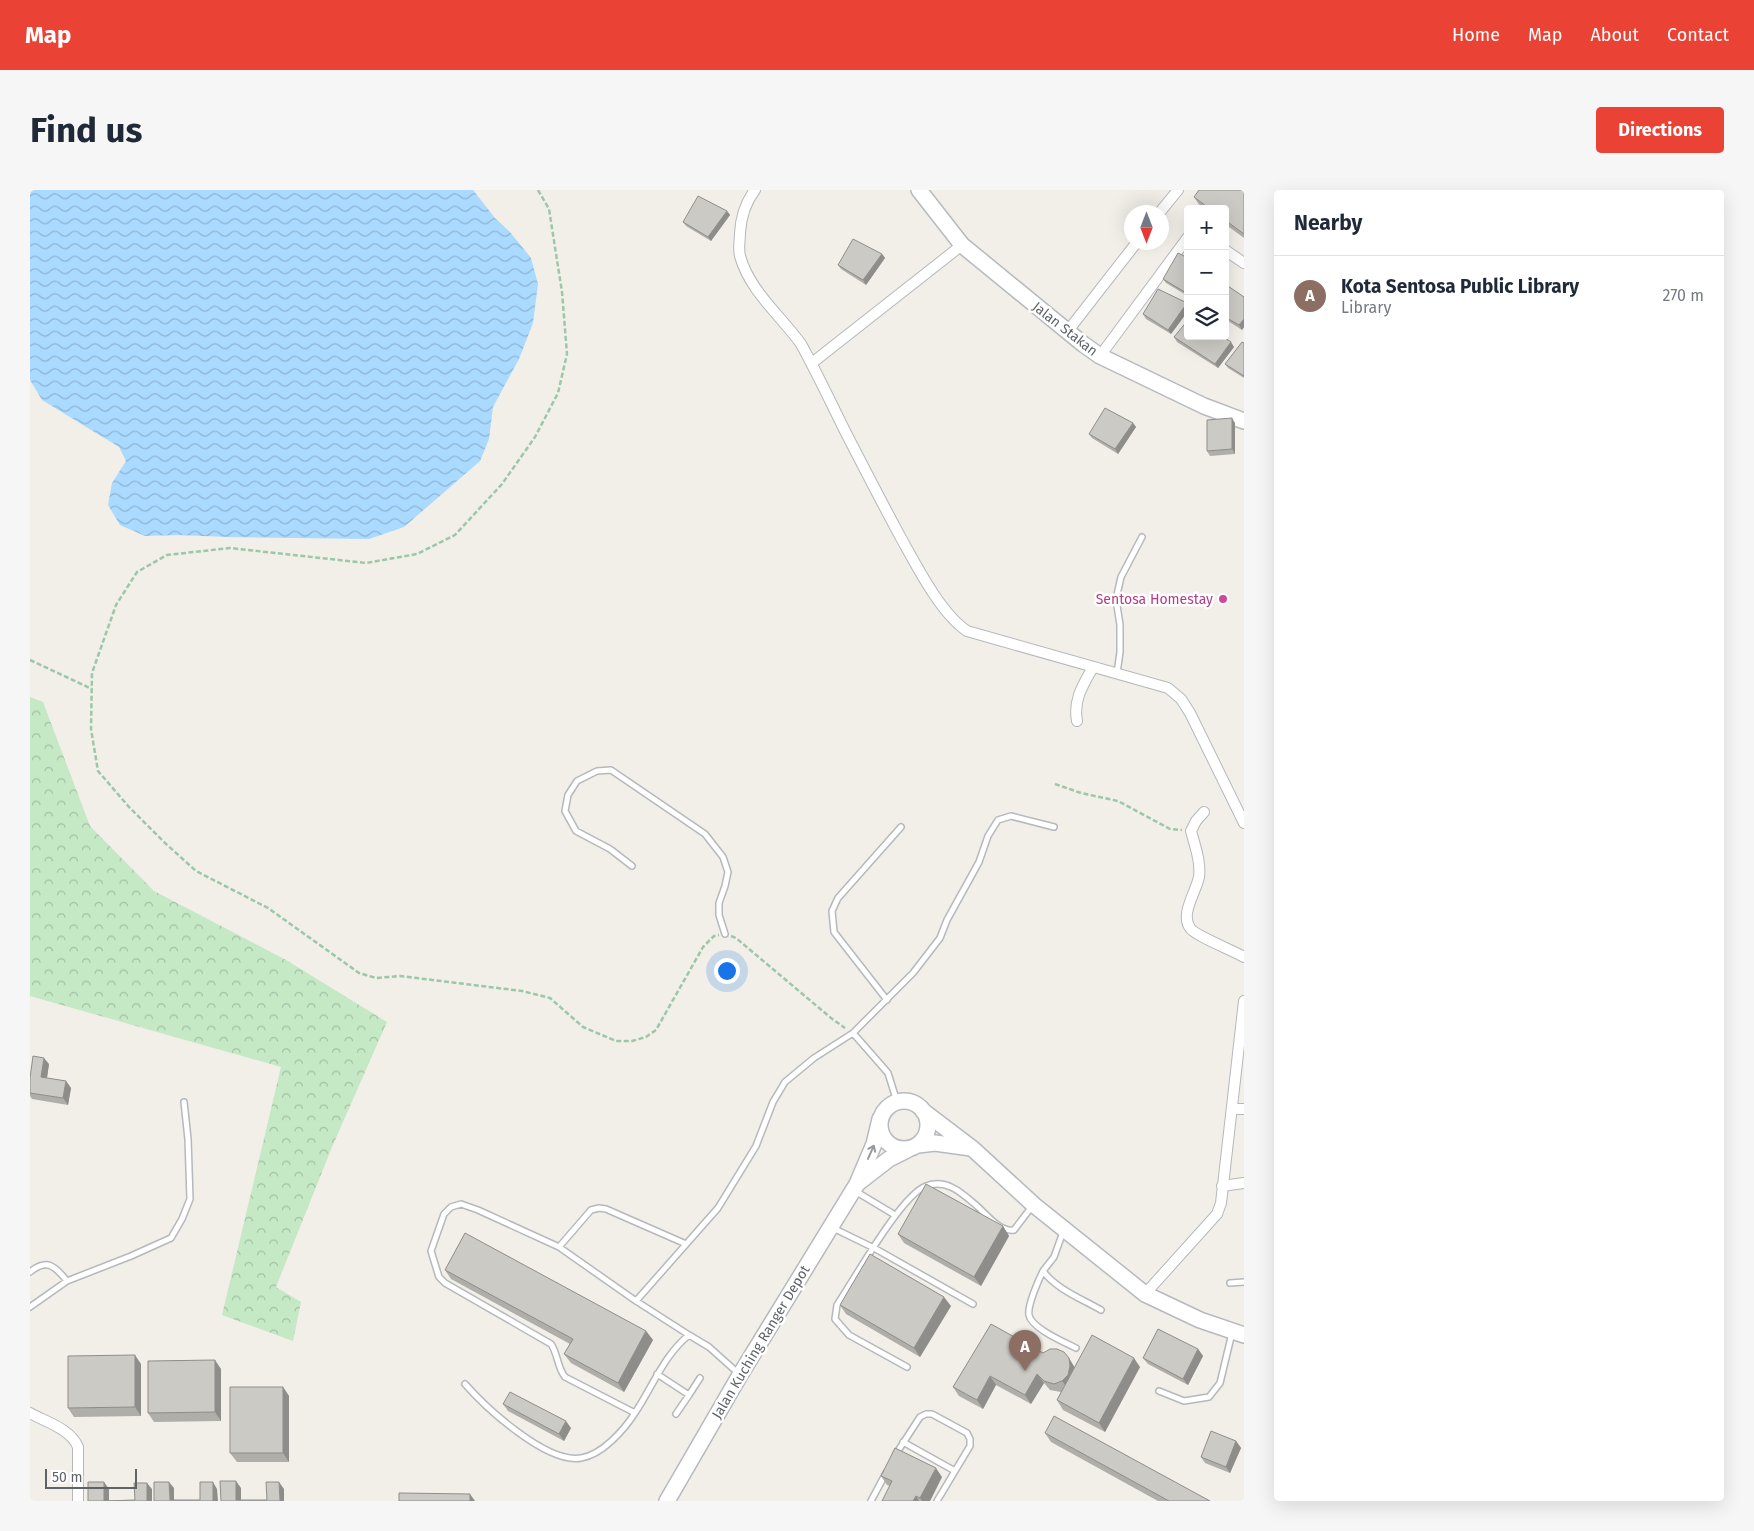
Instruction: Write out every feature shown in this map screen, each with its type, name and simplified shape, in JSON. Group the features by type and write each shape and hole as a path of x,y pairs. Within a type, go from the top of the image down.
{"street":[{"path":"755,190 748,199 741,217 740,254 747,272 756,289 788,326 812,364 870,480 930,589 959,626 966,631 1168,688 1181,699 1190,712 1244,823"},
{"name":"Jalan Stakan","path":"918,190 962,245 1067,332 1100,356 1204,406 1244,422"},
{"path":"1166,205 1178,190"},
{"path":"1100,356 1184,243"},
{"path":"812,364 962,245"},
{"path":"1067,332 1131,250"},
{"path":"1229,253 1244,263"},
{"path":"1077,721 1076,701 1093,666"},
{"path":"1204,812 1196,821 1191,832 1199,865 1199,878 1186,915 1189,928 1198,935 1244,957"},
{"path":"1145,1294 1217,1214 1221,1203 1244,1001"},
{"path":"854,1187 874,1144 880,1119 889,1106 897,1102 910,1102 919,1106 973,1149 1034,1205 1145,1294 1200,1320 1240,1332"},
{"path":"1232,1110 1244,1110"},
{"path":"854,1187 889,1159 913,1147 927,1133 928,1124 923,1111"},
{"path":"880,1119 882,1135 888,1144 897,1148 934,1143 973,1149"},
{"path":"1222,1186 1244,1183"},
{"name":"Jalan Kuching Ranger Depot","path":"667,1501 740,1375 854,1187"},
{"path":"30,1413 75,1439 78,1447 78,1501"}],"lane":[{"path":"1117,674 1120,652 1120,625 1116,599 1121,577 1142,537"},
{"path":"632,866 610,849 576,831 565,811 568,795 577,781 597,771 611,770 705,834 723,857 728,872 726,886 719,903 719,915 725,934"},
{"path":"636,1301 718,1208 756,1146 773,1102 785,1082 814,1058 852,1033 913,973 940,938 947,920 979,862 988,836 998,820 1011,816 1054,827"},
{"path":"887,1000 834,932 832,911 838,898 901,827"},
{"path":"852,1033 888,1073 897,1102"},
{"path":"30,1306 67,1281 132,1256 171,1238 182,1220 190,1199 188,1139 184,1102"},
{"path":"907,1367 849,1334 834,1319 837,1305 895,1215 914,1193 927,1186 940,1185 956,1188 1008,1231 1014,1230 1034,1205"},
{"path":"854,1187 895,1215"},
{"path":"635,1413 565,1377 560,1370 555,1350 551,1344 445,1283 439,1277 431,1251 444,1214 451,1207 461,1204 478,1210 559,1247 636,1301 709,1347 740,1375"},
{"path":"559,1247 591,1210 599,1208 606,1209 686,1244"},
{"path":"830,1227 874,1248 973,1304"},
{"path":"1064,1229 1054,1257 1043,1271 1035,1288 1028,1313 1038,1328 1076,1348"},
{"path":"30,1272 39,1265 46,1264 58,1270 67,1281"},
{"path":"1043,1271 1048,1278 1101,1310"},
{"path":"1230,1283 1244,1282"},
{"path":"1159,1391 1184,1400 1209,1398 1220,1383 1240,1332"},
{"path":"465,1384 477,1398 506,1424 549,1451 565,1457 581,1458 609,1444 618,1435 635,1413 657,1374 679,1343 689,1335"},
{"path":"657,1374 689,1395"},
{"path":"676,1414 700,1378"},
{"path":"894,1459 903,1442 920,1418 926,1414 932,1414 967,1432 970,1446 937,1501"},
{"path":"903,1442 955,1471"},
{"path":"871,1501 889,1467"}],"path":[{"path":"538,190 549,209 562,292 567,354 558,393 536,437 502,484 455,535 417,554 366,563 230,548 167,555 137,572 116,605 92,673 91,729 98,771 129,807 196,871 268,908 359,973 376,978 400,976 522,991 550,998 583,1027 616,1041 632,1042 646,1037 656,1030 703,947 714,936 725,934 736,938 852,1033"},
{"path":"30,660 92,689"},
{"path":"1055,784 1081,793 1118,801 1170,829 1191,832"}],"green space":[{"path":"30,697 43,702 90,826 154,891 286,960 387,1022 332,1147 276,1287 301,1302 293,1341 222,1315 281,1067 30,996"}],"water":[{"path":"30,190 473,190 531,258 538,284 533,323 519,359 493,407 489,439 480,461 404,527 369,539 145,536 120,525 108,505 112,483 126,461 119,447 42,400 30,380"}],"building":[{"path":"1199,190 1244,190 1244,234 1229,223 1229,205 1205,205 1194,197"},
{"path":"698,196 727,211 708,237 683,222"},
{"path":"853,239 882,254 863,280 838,265"},
{"path":"1178,253 1184,256 1184,292 1163,279"},
{"path":"1229,287 1244,297 1244,319 1239,325 1229,319"},
{"path":"1158,289 1184,302 1184,307 1168,330 1143,314"},
{"path":"1184,325 1184,340 1228,340 1231,342 1215,364 1174,337"},
{"path":"1242,342 1244,343 1244,376 1225,364"},
{"path":"1105,408 1133,423 1115,449 1089,434"},
{"path":"1232,418 1232,449 1207,451 1207,420"},
{"path":"33,1056 44,1058 41,1077 66,1081 63,1098 30,1093"},
{"path":"926,1184 1003,1226 974,1277 898,1234"},
{"path":"465,1233 646,1331 618,1383 564,1354 573,1339 445,1270"},
{"path":"870,1254 944,1297 914,1348 840,1305"},
{"path":"991,1324 1043,1353 1050,1349 1064,1352 1069,1358 1068,1375 1062,1381 1054,1384 1044,1381 1037,1374 1025,1395 990,1376 977,1400 953,1387"},
{"path":"1158,1329 1198,1349 1183,1379 1143,1358"},
{"path":"1092,1335 1134,1358 1099,1423 1057,1400"},
{"path":"135,1355 135,1407 68,1408 68,1356"},
{"path":"215,1360 215,1412 148,1413 148,1361"},
{"path":"230,1387 283,1387 283,1453 230,1453"},
{"path":"510,1392 566,1421 559,1434 503,1404"},
{"path":"1054,1416 1210,1501 1169,1501 1045,1433"},
{"path":"1211,1431 1236,1441 1226,1467 1201,1457"},
{"path":"895,1448 936,1468 920,1498 916,1496 913,1501 882,1501 892,1481 881,1476"},
{"path":"220,1481 236,1481 236,1500 267,1500 266,1482 279,1482 280,1501 221,1501"},
{"path":"88,1482 104,1482 104,1501 88,1501"},
{"path":"154,1482 169,1482 170,1500 200,1500 200,1482 213,1482 213,1501 154,1501"},
{"path":"134,1483 147,1483 147,1501 104,1501 135,1500"},
{"path":"399,1493 470,1494 470,1501 399,1501"}],"place":[{"name":"Sentosa Homestay","path":"1223,599"},
{"name":"Kota Sentosa Public Library","path":"1025,1371"}]}
